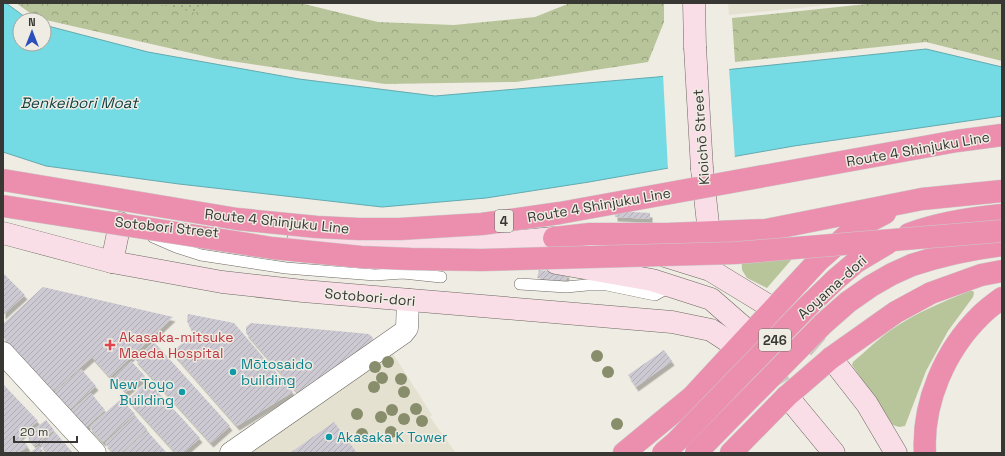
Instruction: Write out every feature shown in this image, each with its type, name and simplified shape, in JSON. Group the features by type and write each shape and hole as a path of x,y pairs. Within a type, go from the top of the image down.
{"highway":[{"name":"Route 4 Shinjuku Line","path":"3,180 237,219 278,224 359,229 442,227 482,224 560,213 957,141 1002,135"},
{"path":"554,238 590,234 709,233 766,230 922,199 1002,191"},
{"path":"624,453 692,397 818,261 853,230 881,215 922,199"},
{"name":"Route 4 Shinjuku Line","path":"3,204 272,248 361,257 411,259 482,260 735,253 1002,231"},
{"name":"Aoyama-dori","path":"663,453 677,441 807,307 856,262 896,238 922,229 954,221 1002,215"},
{"name":"Aoyama-dori","path":"696,453 823,324 848,302 871,286 912,265 939,256 970,249 1002,245"},
{"path":"731,453 787,396 831,358 896,312 931,293 981,274 1002,271"},
{"path":"925,453 926,428 931,400 942,370 957,343 980,315 1002,298"}],"main road":[{"name":"Kioichō Street","path":"694,3 702,169 709,233 711,330"},
{"name":"Sotobori Street","path":"3,204 120,222 369,247 429,247 498,244"},
{"path":"112,262 120,222"},
{"name":"Sotobori-dori","path":"3,233 112,262 222,282 303,291 672,322 711,330 744,340"},
{"path":"498,244 554,238 670,257 710,270 774,309"},
{"path":"498,244 556,263 652,280 711,299 744,340"},
{"path":"831,358 867,404 896,453"},
{"path":"787,396 834,453"}],"street":[{"path":"231,453 403,333 407,328 408,300"},
{"path":"3,353 96,453"}],"lane":[{"path":"120,222 176,247 201,255 286,268 375,275 403,273 442,277"},
{"path":"520,284 566,287 607,285 655,295 671,286"}],"shaded area":[{"path":"728,3 848,3 729,15"},
{"path":"390,349 432,415 430,417 456,453 242,453"}],"green space":[{"path":"16,3 300,3 378,22 454,25 535,17 570,3 664,3 664,22 648,62 516,82 385,84 217,59 52,21 52,12 29,12"},
{"path":"154,3 200,3 196,13"},
{"path":"876,3 1002,4 1002,61 926,42 735,62 732,18"},
{"path":"811,237 767,288 747,278 742,270 741,245"},
{"path":"969,291 973,291 973,297 948,331 926,371 905,426 899,427 893,425 852,365 853,362 881,337 900,324 929,308"}],"water":[{"name":"Benkeibori Moat","path":"3,3 6,3 18,12 12,12 12,52 52,52 52,27 148,52 299,79 435,96 657,77 926,49 1002,67 1002,116 794,146 589,182 486,198 382,207 179,184 46,166 3,152"}],"pier":[{"path":"729,67 735,159 668,170 663,74"}],"building":[{"path":"615,211 650,213 650,219 615,217"},
{"path":"539,270 567,273 566,282 537,278"},
{"path":"3,273 25,295 3,315"},
{"path":"43,287 173,317 110,377 92,357 53,392 3,337 3,324"},
{"name":"Mōtosaido building","path":"188,314 234,323 293,392 237,426 172,352 193,334 187,321"},
{"path":"251,323 369,334 373,338 372,343 297,392 246,333 246,327"},
{"name":"New Toyo Building","path":"154,342 230,426 211,443 135,359"},
{"path":"664,350 672,361 636,387 628,375"},
{"path":"131,361 145,376 126,392 113,378"},
{"path":"81,369 96,386 69,410 54,393"},
{"path":"148,381 200,438 183,453 176,453 128,400"},
{"path":"3,384 38,421 20,436 28,447 17,453 3,453"},
{"path":"91,393 105,410 86,427 71,411"},
{"path":"121,399 135,414 103,442 89,427"},
{"path":"135,416 147,429 121,453 113,453 105,443"},
{"path":"46,420 54,430 35,446 26,435"},
{"name":"Akasaka K Tower","path":"334,422 357,453 290,453"},
{"path":"147,431 167,453 123,453"},
{"path":"55,432 73,453 48,453 40,444"},
{"path":"39,446 44,453 29,453"}],"tunnel":[{"path":"777,311 831,358"},
{"path":"752,337 787,396"}],"place":[{"name":"Akasaka-mitsuke Maeda Hospital","path":"110,345"},
{"name":"Mōtosaido building","path":"233,372"},
{"name":"New Toyo Building","path":"182,392"},
{"name":"Akasaka K Tower","path":"329,437"}]}
